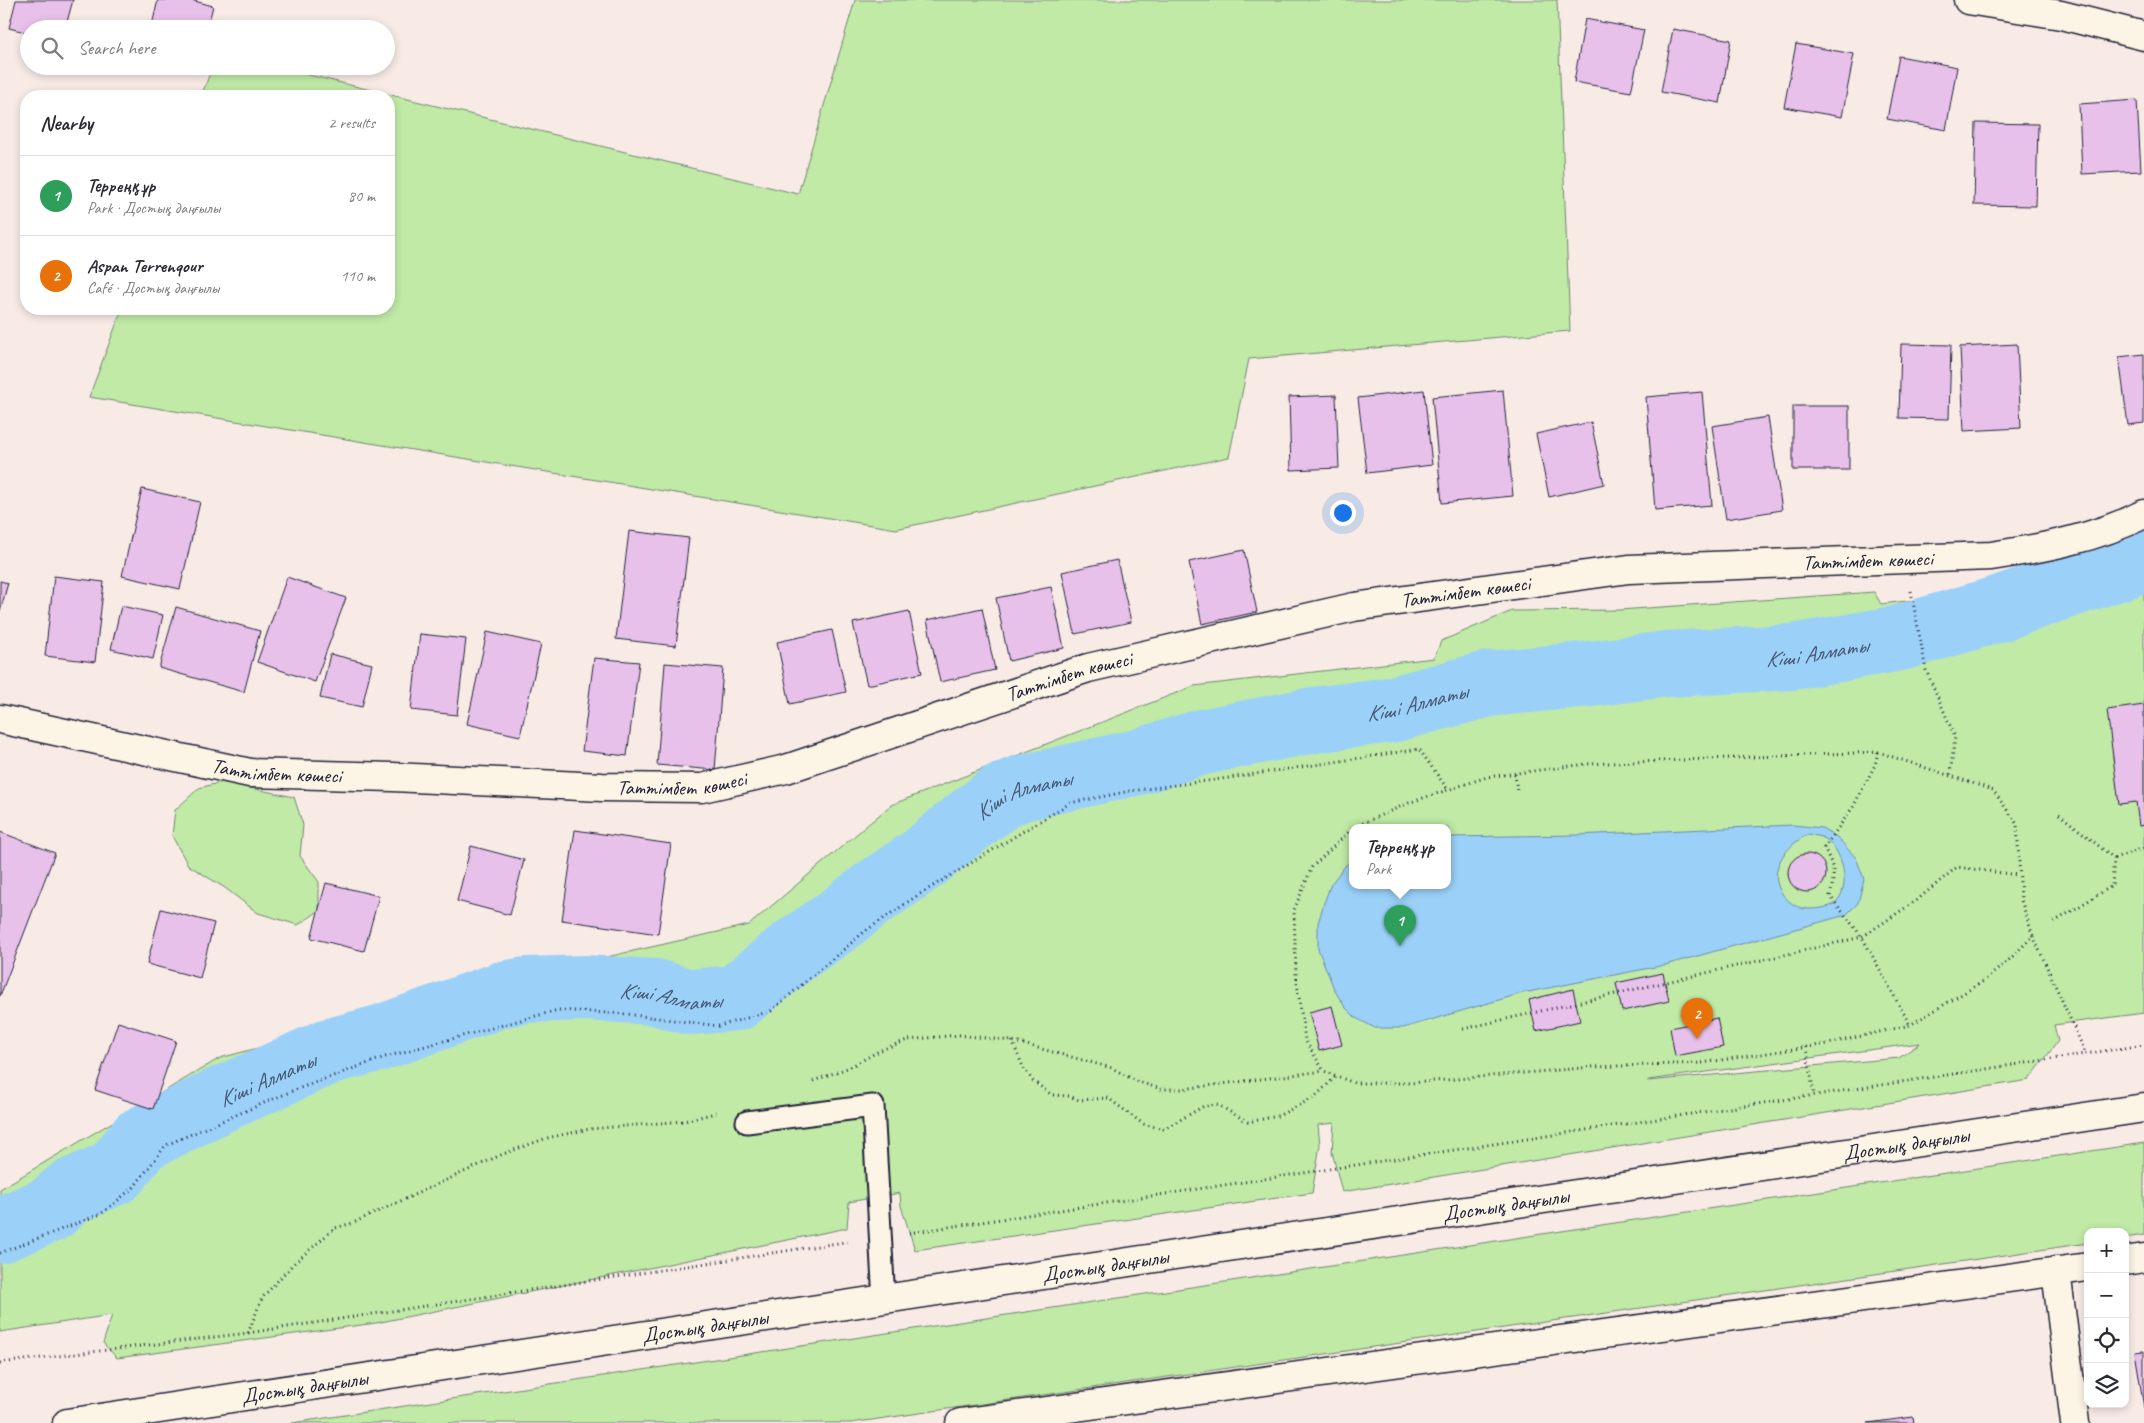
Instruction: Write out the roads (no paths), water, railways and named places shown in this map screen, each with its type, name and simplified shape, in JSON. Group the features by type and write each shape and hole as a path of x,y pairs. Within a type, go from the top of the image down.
{"street":[{"path":"1968,0 2061,15 2144,36"},
{"name":"Таттімбет көшесі","path":"0,719 250,773 393,777 602,787 702,788 786,769 1088,668 1354,606 1629,569 1991,556 2042,548 2119,527 2144,514"},
{"name":"Достық даңғылы","path":"67,1423 884,1301 2144,1108"},
{"path":"2129,1260 2144,1258"},
{"path":"960,1423 2084,1268"},
{"path":"2056,1272 2075,1423"}],"lane":[{"path":"747,1122 873,1106 884,1301"}],"water":[{"path":"1793,825 1822,828 1837,837 1856,858 1864,879 1858,903 1846,915 1665,965 1523,993 1403,1028 1375,1028 1356,1018 1345,1007 1335,991 1318,949 1318,923 1331,884 1349,863 1349,889 1451,889 1451,837 1577,835","holes":["1809,834 1821,837 1833,846 1841,861 1844,880 1843,889 1832,905 1809,909 1797,907 1788,901 1778,886 1776,877 1781,859 1793,844"]}],"waterway":[{"name":"Кіші Алматы","path":"0,1230 51,1209 70,1192 115,1172 140,1140 220,1100 330,1051 380,1038 503,994 526,990 585,988 655,992 690,1002 736,998 794,951 923,859 1003,795 1022,788 1138,762 1202,742 1314,720 1390,710 1488,684 1666,664 1792,657 1900,638 1995,610 2144,559"}],"place":[{"name":"Терреңқұр","path":"1400,946"},
{"name":"Aspan Terrenqour","path":"1697,1039"}]}
